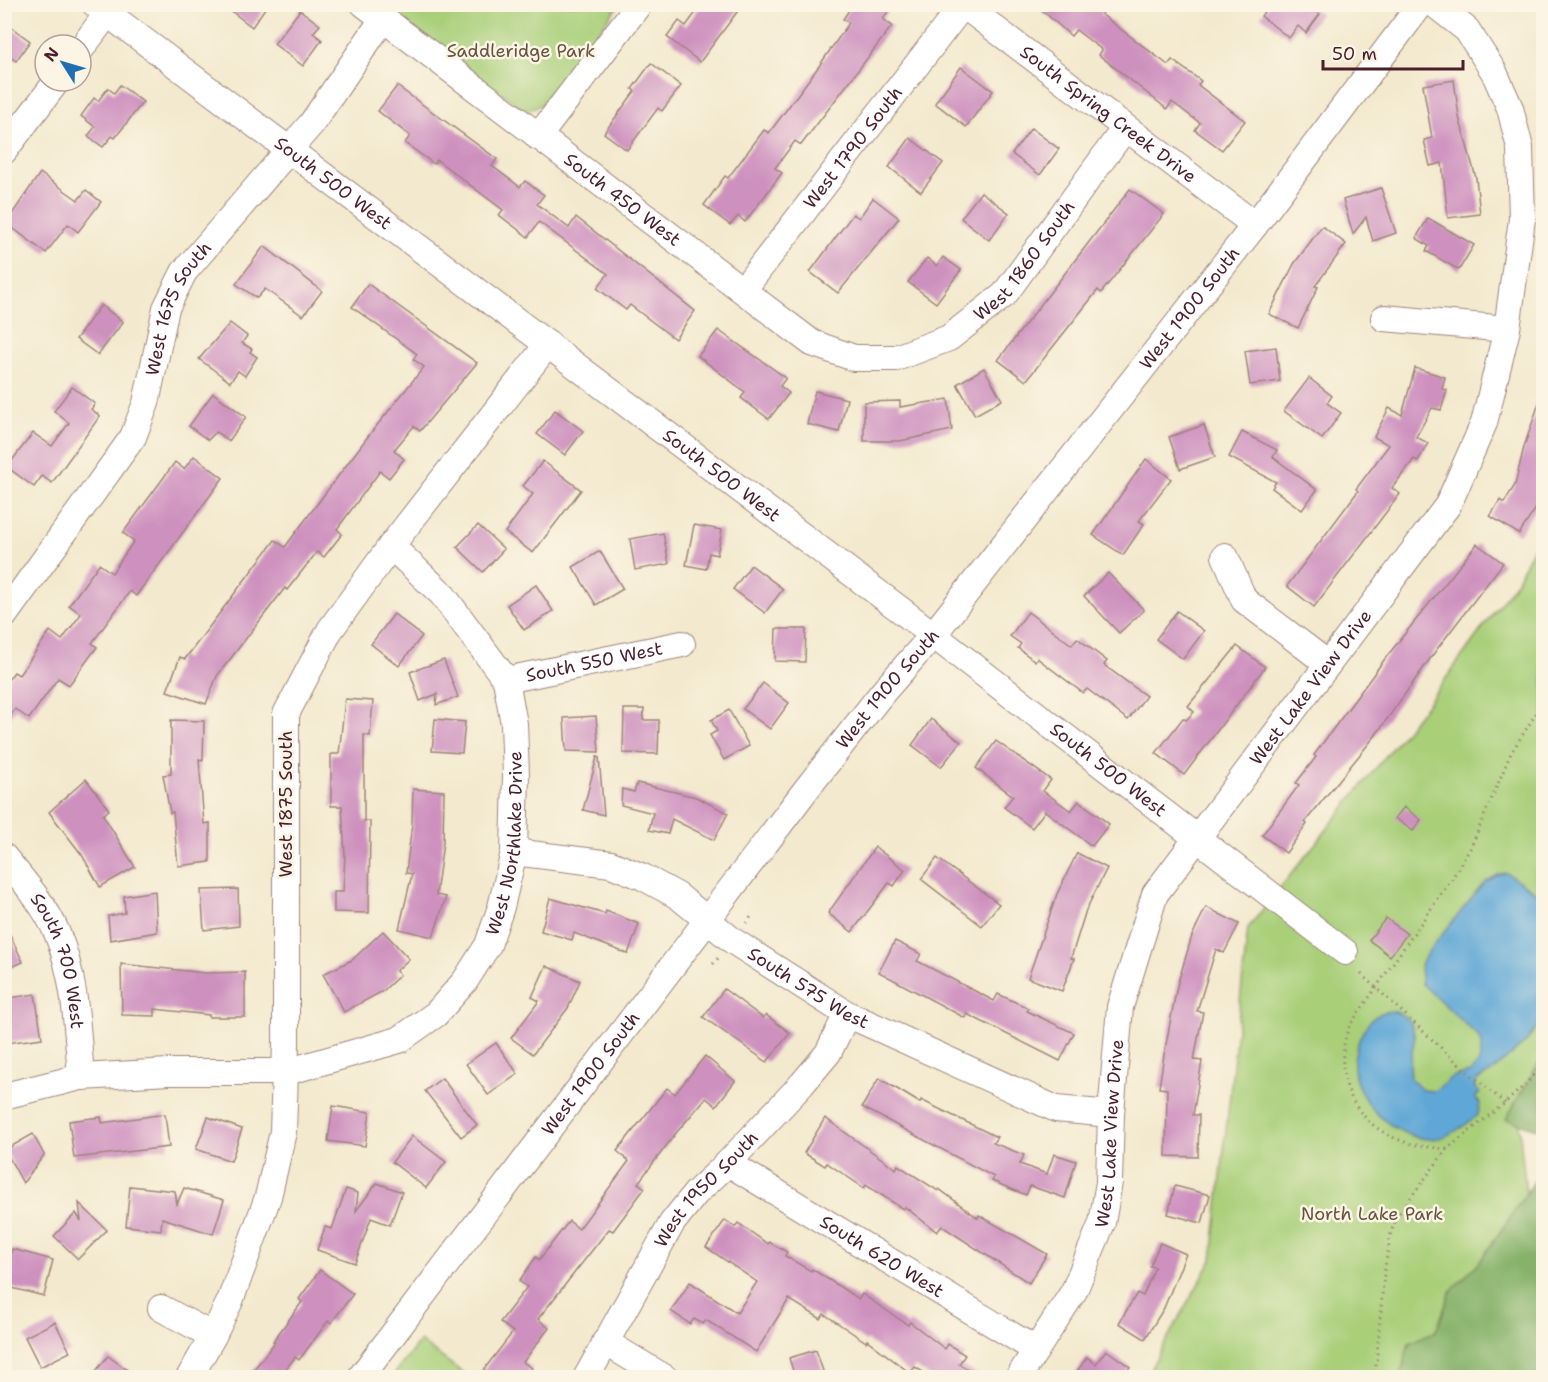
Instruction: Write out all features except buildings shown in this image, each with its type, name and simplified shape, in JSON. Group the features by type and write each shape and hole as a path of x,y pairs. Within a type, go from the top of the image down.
{"street":[{"path":"538,137 639,4"},
{"name":"West 1900 South","path":"360,1377 812,782 883,692 933,635 1255,225 1421,4"},
{"name":"West Lake View Drive","path":"1018,1377 1074,1291 1102,1223 1109,1182 1111,1114 1120,1007 1155,894 1448,505 1484,423 1507,329 1522,219 1520,148 1510,108 1494,72 1467,30 1434,4"},
{"name":"South Spring Creek Drive","path":"962,5 1255,225"},
{"name":"West 1790 South","path":"743,290 962,5"},
{"path":"89,33 101,9"},
{"name":"South 500 West","path":"101,9 933,635 1345,952"},
{"name":"South 450 West","path":"374,12 812,343 854,358 896,358"},
{"name":"West 1675 South","path":"4,616 133,437 146,404 166,308 184,272 312,123 374,12"},
{"path":"4,151 48,93"},
{"name":"West 1860 South","path":"896,358 950,338 1004,295 1125,128"},
{"path":"1384,318 1507,329"},
{"name":"West 1875 South","path":"189,1377 230,1301 268,1197 283,1132 286,1072 286,714 330,630 391,546 548,344"},
{"name":"West Northlake Drive","path":"286,1072 399,1040 436,1014 465,981 488,945 501,907 514,852 514,724 506,680 442,594 391,546"},
{"path":"1225,556 1244,600 1328,664"},
{"name":"South 550 West","path":"506,680 682,644"},
{"name":"South 575 West","path":"514,852 611,864 643,877 678,896 707,922 847,1014 1056,1109 1111,1114"},
{"name":"South 700 West","path":"4,857 28,887 56,931 71,976 81,1077"},
{"name":"West 1950 South","path":"586,1377 672,1223 696,1193 728,1163 828,1053 847,1014"},
{"path":"4,1096 81,1077 169,1072 286,1072"},
{"name":"South 620 West","path":"728,1163 1036,1350"},
{"path":"161,1308 213,1336"},
{"path":"605,1342 665,1377"}],"path":[{"path":"1447,1149 1410,1143 1383,1132 1363,1116 1344,1083 1341,1063 1345,1037 1376,986 1451,880 1471,847 1511,753 1544,701"},
{"path":"1361,974 1464,1069 1505,1103"},
{"path":"1375,1377 1384,1273 1391,1232 1397,1216 1447,1149 1505,1103 1544,1063"},
{"path":"1533,1076 1544,1083"}],"green space":[{"name":"Saddleridge Park","path":"381,5 619,5 541,105 526,111"},
{"name":"North Lake Park","path":"1543,527 1544,1071 1517,1104 1526,1194 1526,1377 1145,1378 1212,1260 1248,928 1428,703 1516,582"},
{"path":"1543,1055 1543,1127 1537,1129 1506,1119"},
{"path":"1543,1178 1543,1377 1397,1377 1402,1370 1409,1343 1436,1331 1451,1291 1481,1260 1535,1180"},
{"path":"420,1341 463,1373 459,1377 392,1377"}],"water":[{"path":"1507,873 1543,897 1543,1019 1526,1042 1490,1073 1477,1080 1474,1087 1480,1093 1475,1098 1480,1103 1478,1115 1442,1137 1429,1139 1416,1137 1390,1125 1369,1105 1356,1080 1354,1067 1358,1043 1370,1022 1378,1015 1388,1011 1398,1013 1410,1021 1415,1037 1410,1062 1411,1079 1422,1090 1435,1091 1452,1077 1470,1073 1479,1063 1482,1043 1477,1035 1422,984 1420,968 1427,953 1485,882"}]}
